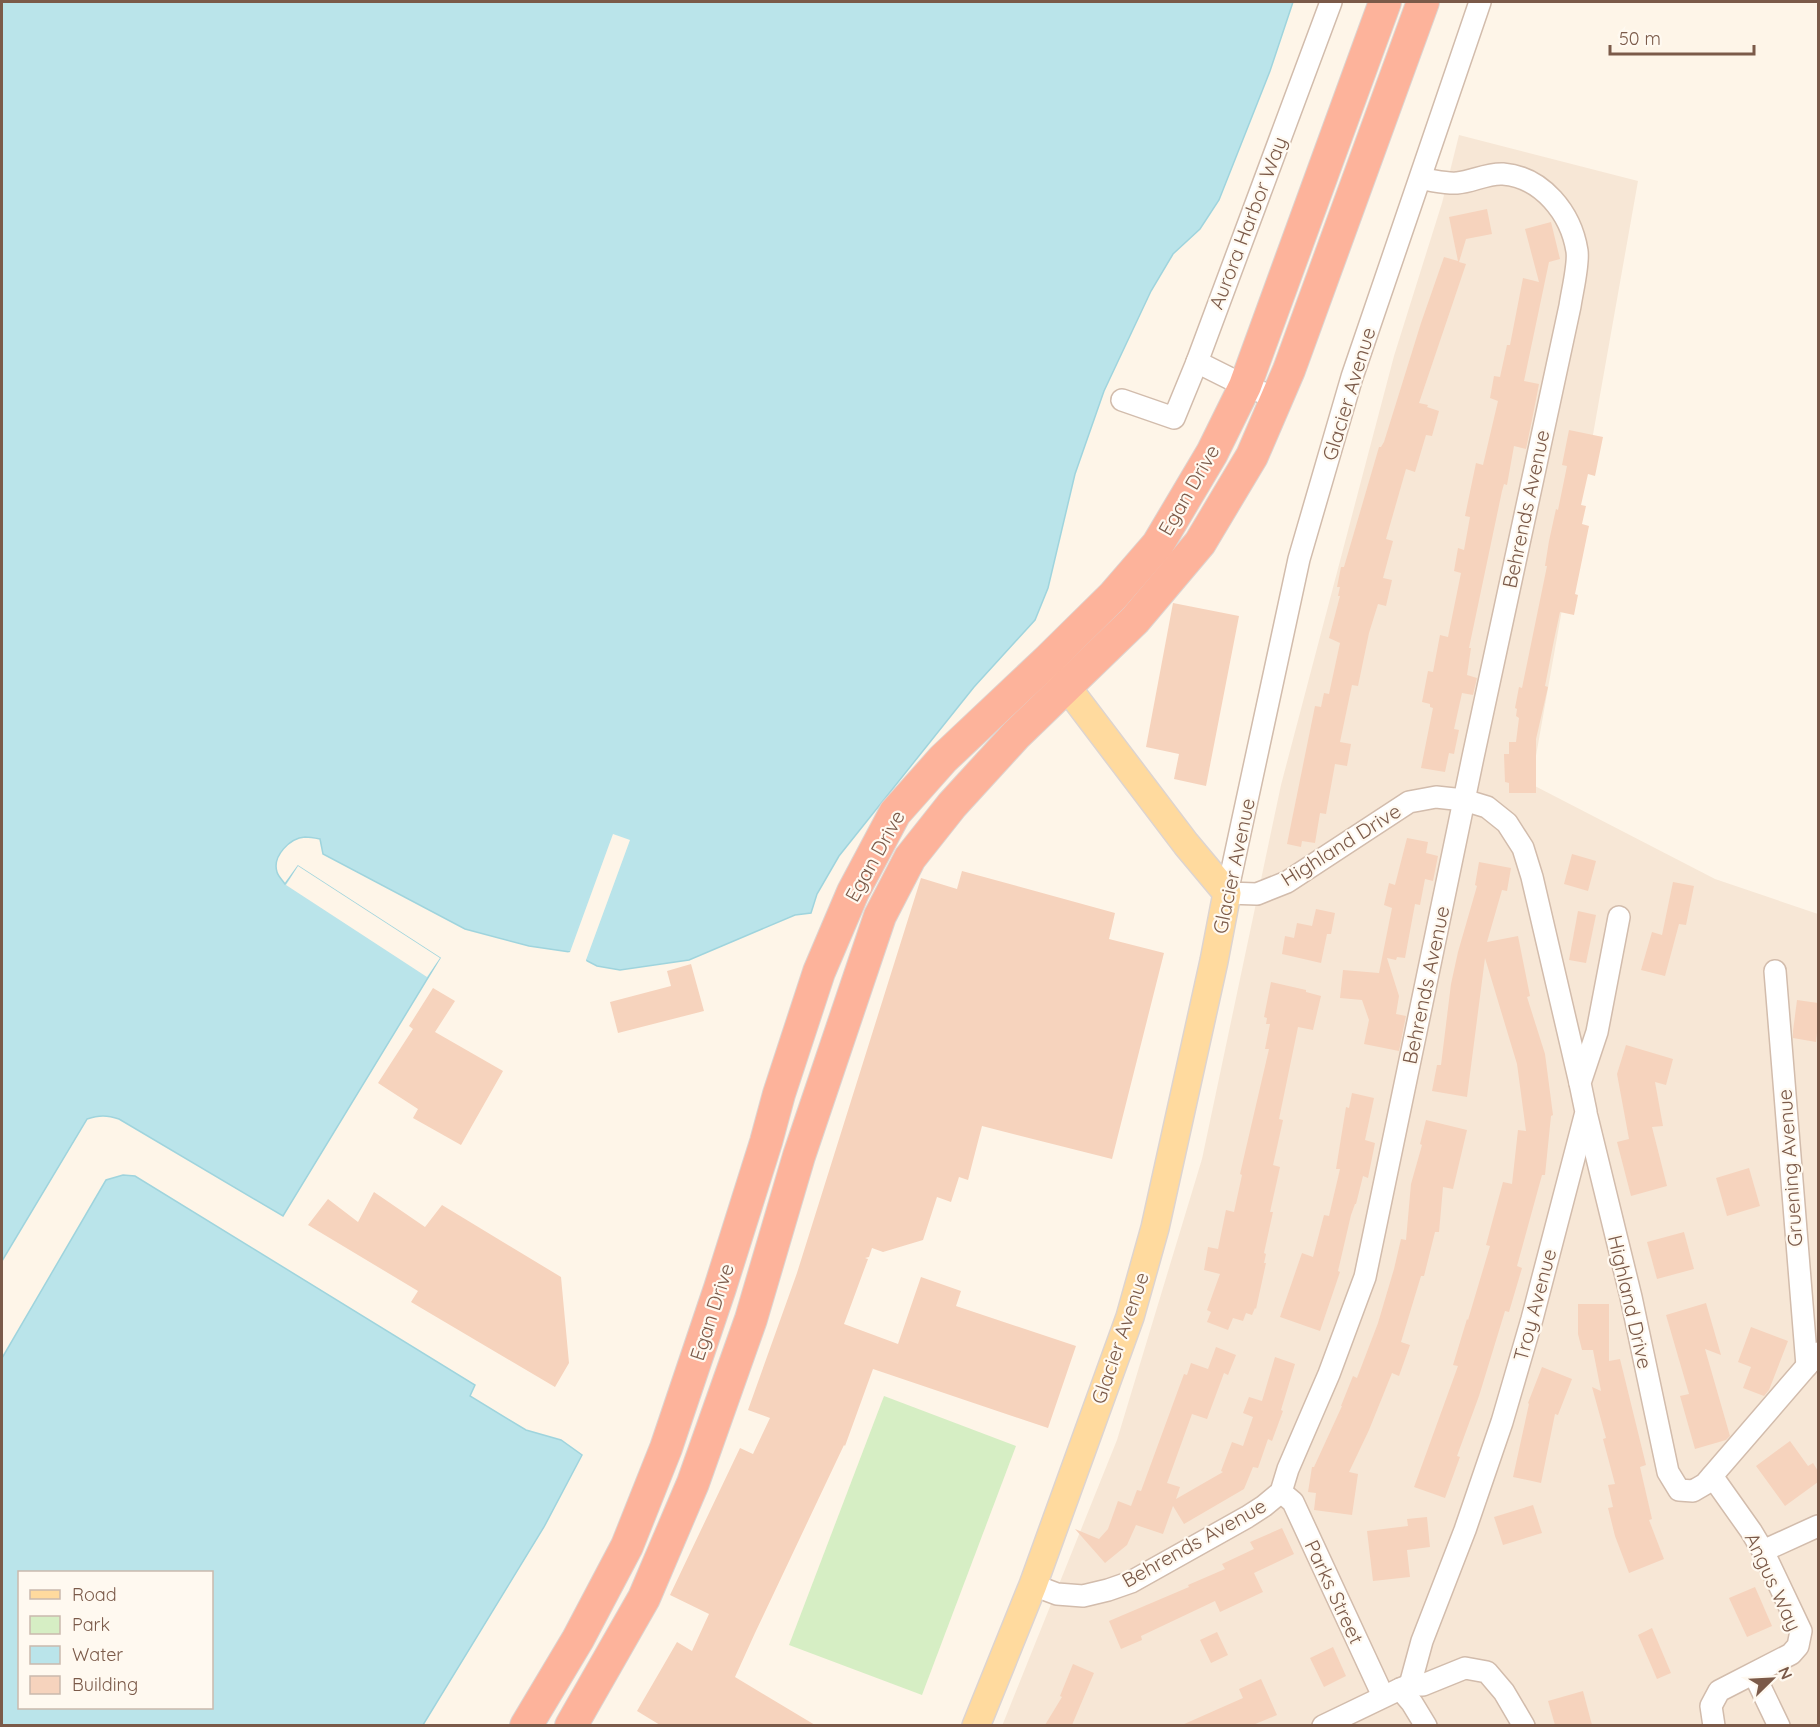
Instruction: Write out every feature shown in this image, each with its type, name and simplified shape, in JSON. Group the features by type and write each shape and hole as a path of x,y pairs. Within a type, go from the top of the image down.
{"highway":[{"name":"Egan Drive","path":"526,1725 578,1639 627,1546 666,1448 720,1288 819,972 854,892 895,813 943,759 1113,596 1158,544 1212,453 1245,386 1385,2"},
{"name":"Egan Drive","path":"571,1725 644,1598 693,1483 751,1319 799,1156 880,916 910,858 952,805 1065,686 1135,620 1200,543 1252,456 1289,370 1423,2"}],"main road":[{"path":"1048,660 1065,686 1185,844 1227,894"},
{"name":"Glacier Avenue","path":"976,1725 1033,1585 1130,1317 1157,1218 1227,894"}],"street":[{"name":"Aurora Harbor Way","path":"1122,400 1174,418 1331,2"},
{"name":"Glacier Avenue","path":"1227,894 1299,560 1352,377 1480,2"},
{"name":"Behrends Avenue","path":"1033,1585 1057,1594 1083,1596 1131,1582 1246,1517 1264,1506 1281,1491 1288,1469 1329,1374 1365,1277 1567,317 1578,253 1570,226 1554,200 1530,181 1514,175 1499,174 1457,183 1420,178"},
{"path":"1197,362 1245,386 1277,398"},
{"name":"Highland Drive","path":"1227,894 1257,894 1287,882 1409,802 1436,797 1464,800 1487,807 1507,823 1523,848 1532,877 1580,1083"},
{"path":"1580,1083 1597,1032 1619,917"},
{"name":"Gruening Avenue","path":"1775,971 1813,1359"},
{"name":"Troy Avenue","path":"1398,1690 1422,1641 1465,1530 1502,1422 1532,1319 1586,1112 1580,1083"},
{"name":"Highland Drive","path":"1586,1112 1631,1297 1668,1472 1679,1490 1693,1491 1705,1484 1712,1476"},
{"path":"1712,1476 1813,1359"},
{"name":"Angus Way","path":"1712,1476 1763,1551 1800,1631 1798,1646 1791,1654 1719,1691 1711,1706 1714,1725"},
{"name":"Parks Street","path":"1281,1491 1293,1502 1398,1690 1412,1703 1426,1725"},
{"path":"1763,1551 1818,1526"},
{"path":"1323,1725 1398,1690 1423,1684 1465,1668 1488,1672 1504,1692 1524,1725"},
{"path":"1754,1674 1779,1725"}],"shaded area":[{"path":"1459,135 1638,181 1531,784 1715,879 1818,914 1818,1725 1002,1726 1117,1440 1202,1159 1281,785 1394,356 1442,203"}],"green space":[{"path":"884,1396 1016,1446 922,1695 789,1645"}],"water":[{"path":"2,2 1293,2 1270,71 1219,200 1200,229 1173,254 1151,291 1104,391 1075,474 1048,588 1035,620 974,687 839,856 817,894 811,913 795,915 689,960 620,970 597,966 570,952 529,946 465,929 323,854 320,839 299,838 288,844 277,860 277,872 285,884 298,866 440,958 283,1216 119,1119 107,1116 95,1117 87,1119 2,1261"},
{"path":"123,1175 135,1176 475,1385 470,1396 526,1430 561,1440 582,1455 544,1527 423,1725 2,1725 2,1358 106,1180"}],"pier":[{"path":"613,834 630,840 586,960 587,964 565,954 570,952"},
{"path":"298,866 440,958 427,977 286,885"}],"building":[{"path":"1487,209 1492,234 1466,239 1459,262 1466,264 1419,403 1439,411 1432,436 1426,435 1415,472 1406,469 1386,539 1393,541 1383,578 1392,580 1386,606 1378,604 1369,633 1358,686 1352,685 1340,742 1351,744 1347,766 1335,764 1326,814 1320,813 1315,843 1302,841 1301,847 1287,844 1315,706 1321,707 1324,693 1329,694 1340,643 1329,638 1340,596 1338,596 1340,587 1337,587 1341,567 1344,567 1379,447 1384,442 1444,257 1458,261 1449,217"},
{"path":"1551,222 1560,259 1549,262 1524,381 1539,384 1526,449 1514,446 1507,485 1504,484 1502,491 1469,648 1471,648 1467,675 1477,678 1473,695 1462,693 1454,729 1459,730 1454,754 1449,753 1445,772 1421,768 1433,708 1430,704 1422,702 1428,671 1433,672 1440,635 1448,637 1461,573 1454,571 1458,548 1464,550 1470,517 1465,516 1476,463 1483,465 1498,401 1490,398 1494,376 1500,377 1507,345 1510,345 1523,278 1539,282 1525,229"},
{"path":"1569,430 1603,437 1595,476 1588,474 1581,505 1586,506 1582,524 1589,526 1575,594 1578,595 1574,615 1560,612 1554,640 1545,686 1548,687 1536,739 1536,793 1509,793 1509,783 1505,782 1504,754 1509,754 1509,742 1516,742 1519,718 1516,716 1517,709 1515,708 1519,687 1522,688 1547,566 1545,566 1549,541 1567,466 1562,465"},
{"path":"1173,603 1239,616 1206,786 1174,779 1179,754 1146,747"},
{"path":"1407,838 1428,842 1426,853 1438,856 1433,881 1425,879 1420,905 1415,904 1405,958 1397,957 1396,960 1387,958 1399,996 1396,1014 1406,1016 1399,1051 1364,1044 1369,1020 1362,1000 1340,998 1343,970 1379,973 1392,908 1384,905 1389,883 1395,885"},
{"path":"1572,854 1596,861 1588,891 1564,884"},
{"path":"1479,862 1511,868 1507,891 1502,890 1487,942 1518,936 1530,996 1527,997 1545,1054 1553,1115 1551,1116 1545,1175 1542,1175 1517,1266 1522,1268 1509,1312 1505,1311 1445,1498 1414,1487 1458,1366 1453,1365 1490,1246 1486,1245 1503,1182 1512,1184 1518,1130 1526,1131 1517,1064 1485,958 1467,1097 1432,1091 1437,1065 1441,1065 1451,984 1477,886 1475,885"},
{"path":"962,871 1115,913 1109,939 1164,953 1112,1159 982,1126 968,1180 959,1177 951,1202 937,1197 923,1240 883,1252 872,1248 869,1257 865,1258 868,1259 844,1324 898,1344 921,1277 961,1291 956,1306 1076,1346 1048,1428 873,1369 845,1446 735,1677 815,1725 660,1725 637,1711 677,1642 692,1651 709,1614 670,1595 740,1448 753,1454 770,1418 748,1410 797,1273 921,878 957,889"},
{"path":"1673,882 1694,886 1686,925 1679,924 1665,976 1641,970 1652,932 1662,935"},
{"path":"1316,909 1335,913 1331,934 1327,934 1321,963 1282,954 1285,936 1294,938 1297,923 1312,926"},
{"path":"1578,911 1596,915 1586,963 1569,960"},
{"path":"691,964 704,1011 618,1033 610,1002 671,986 667,971"},
{"path":"1271,982 1321,996 1313,1030 1298,1027 1279,1119 1283,1120 1273,1165 1280,1167 1270,1212 1273,1212 1264,1253 1266,1254 1264,1263 1266,1263 1256,1309 1252,1315 1246,1313 1243,1321 1233,1318 1228,1330 1207,1322 1211,1312 1207,1310 1220,1274 1204,1270 1208,1247 1218,1249 1226,1210 1234,1212 1242,1175 1240,1174 1269,1049 1265,1049 1270,1024 1266,1024 1267,1018 1264,1017"},
{"path":"433,988 455,1001 435,1032 503,1071 461,1145 413,1118 418,1109 378,1083 413,1029 409,1026"},
{"path":"1797,1000 1818,1003 1816,1042 1793,1038"},
{"path":"1626,1045 1673,1059 1666,1085 1655,1082 1663,1126 1652,1127 1667,1186 1631,1196 1617,1142 1629,1139 1617,1074"},
{"path":"1352,1093 1374,1098 1365,1140 1375,1143 1368,1178 1363,1176 1351,1215 1338,1271 1340,1272 1320,1331 1280,1317 1302,1253 1313,1257 1324,1215 1329,1216 1340,1169 1336,1169 1346,1107 1349,1108"},
{"path":"1426,1120 1467,1130 1453,1189 1443,1187 1439,1232 1435,1232 1424,1276 1421,1276 1401,1342 1410,1345 1399,1376 1392,1373 1349,1472 1358,1474 1352,1515 1314,1510 1316,1493 1308,1492 1312,1467 1342,1406 1353,1376 1357,1378 1378,1323 1401,1239 1406,1240 1411,1184 1422,1145 1420,1144"},
{"path":"1749,1168 1760,1206 1727,1216 1716,1178"},
{"path":"374,1192 425,1227 442,1205 561,1277 569,1363 555,1387 411,1302 418,1291 308,1225 328,1199 358,1222"},
{"path":"1684,1232 1694,1269 1657,1279 1647,1242"},
{"path":"1706,1303 1721,1355 1705,1349 1730,1436 1726,1440 1695,1449 1680,1396 1689,1394 1666,1315"},
{"path":"1578,1304 1609,1304 1609,1361 1620,1359 1646,1465 1640,1467 1652,1519 1649,1520 1664,1559 1629,1573 1615,1536 1608,1508 1613,1507 1608,1485 1615,1484 1603,1439 1606,1438 1592,1387 1601,1391 1593,1350 1582,1350 1578,1334"},
{"path":"1751,1327 1788,1341 1769,1390 1764,1396 1743,1388 1751,1367 1738,1362"},
{"path":"1216,1347 1236,1355 1228,1375 1224,1373 1207,1419 1192,1414 1167,1483 1180,1487 1176,1499 1223,1472 1221,1471 1232,1442 1243,1446 1253,1417 1243,1413 1249,1397 1262,1401 1275,1357 1295,1364 1281,1410 1283,1411 1272,1441 1268,1439 1258,1468 1253,1467 1244,1489 1184,1524 1173,1506 1163,1534 1136,1525 1127,1545 1105,1563 1075,1529 1099,1539 1108,1529 1118,1501 1131,1506 1137,1490 1141,1491 1184,1374 1187,1375 1191,1363 1208,1369"},
{"path":"1542,1367 1572,1379 1558,1415 1555,1414 1541,1483 1513,1477 1528,1403"},
{"path":"1790,1441 1808,1466 1813,1463 1818,1471 1818,1482 1785,1506 1756,1466"},
{"path":"1533,1505 1542,1533 1503,1545 1494,1517"},
{"path":"1427,1517 1430,1547 1407,1550 1410,1577 1373,1581 1367,1531 1408,1526 1407,1519"},
{"path":"1282,1528 1294,1554 1254,1573 1263,1592 1220,1612 1215,1601 1141,1636 1142,1640 1121,1649 1109,1621 1225,1569 1222,1564 1254,1549 1250,1542"},
{"path":"1755,1587 1772,1626 1747,1637 1729,1598"},
{"path":"1652,1628 1671,1673 1657,1679 1638,1635"},
{"path":"1217,1632 1228,1655 1211,1663 1200,1640"},
{"path":"1333,1647 1346,1676 1324,1687 1310,1658"},
{"path":"1073,1664 1094,1673 1072,1725 1045,1725 1062,1697 1060,1696"},
{"path":"1261,1679 1277,1715 1253,1725 1182,1725 1243,1698 1239,1689"},
{"path":"1583,1691 1592,1725 1555,1725 1548,1701"}]}
